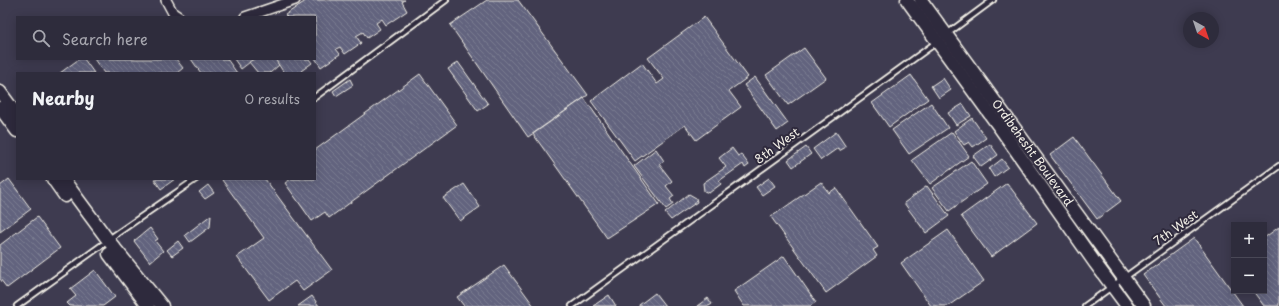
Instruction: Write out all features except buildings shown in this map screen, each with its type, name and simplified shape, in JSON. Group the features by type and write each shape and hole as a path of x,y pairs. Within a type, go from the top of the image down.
{"street":[{"path":"166,0 173,13 178,16"},
{"path":"248,16 296,0"},
{"name":"Ordibehesht Boulevard","path":"907,0 942,38 1144,306"},
{"name":"Ordibehesht Boulevard","path":"921,0 942,38 1000,128 1127,306"},
{"path":"0,92 16,115"},
{"path":"0,108 16,130"},
{"path":"54,180 105,242 162,306"},
{"path":"64,180 148,306"}],"lane":[{"path":"316,96 446,0"},
{"name":"8th West","path":"572,306 993,0"},
{"name":"7th West","path":"1085,306 1279,166"},
{"path":"17,306 105,242 195,180"}]}
